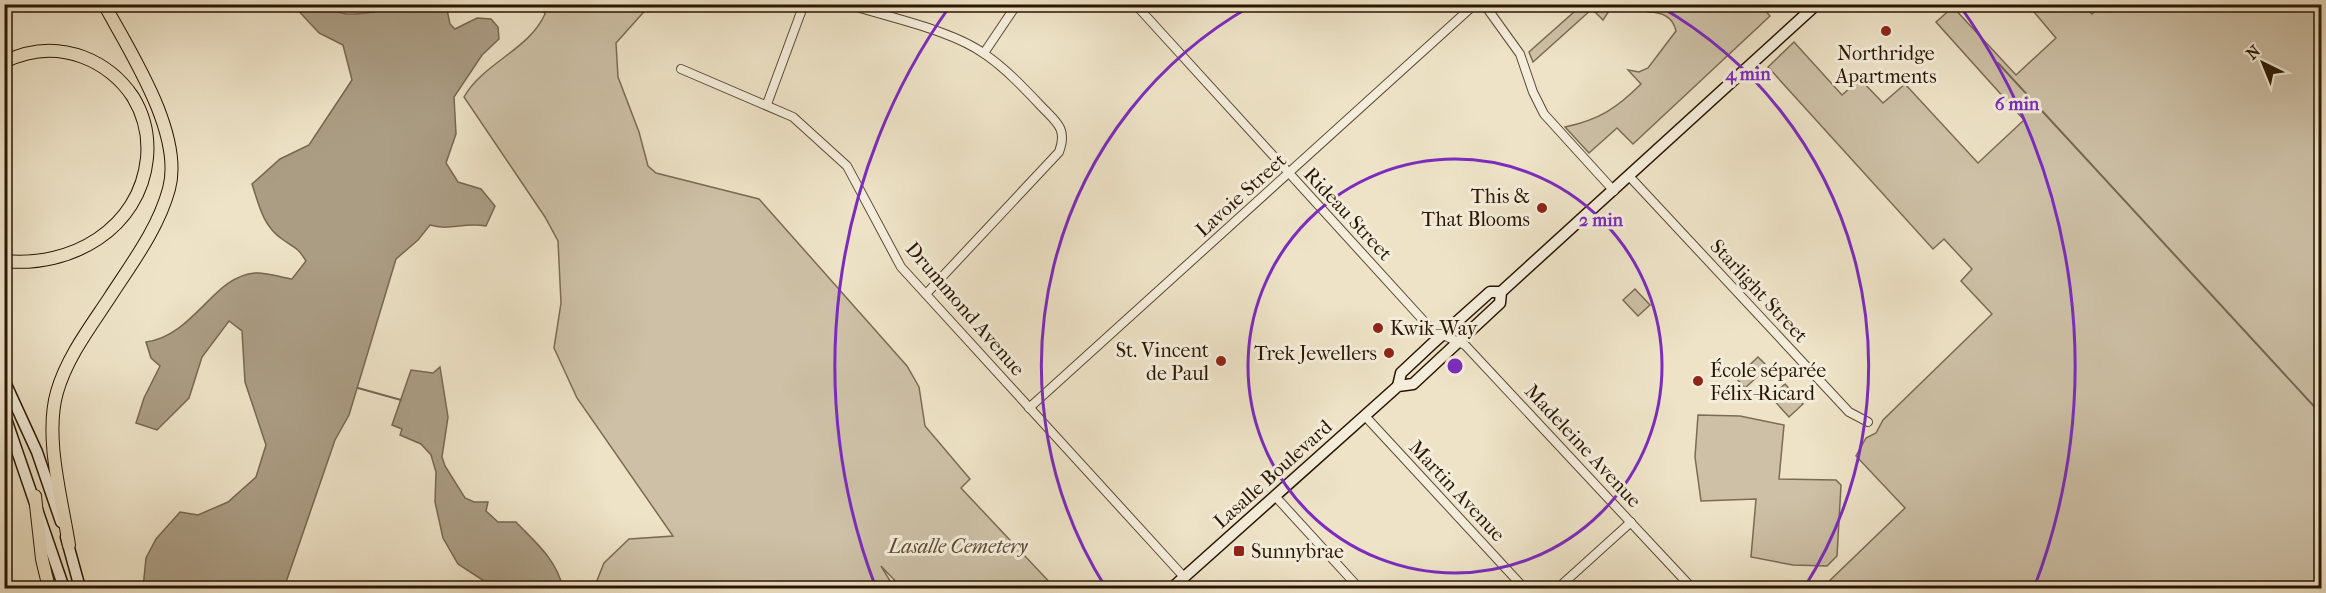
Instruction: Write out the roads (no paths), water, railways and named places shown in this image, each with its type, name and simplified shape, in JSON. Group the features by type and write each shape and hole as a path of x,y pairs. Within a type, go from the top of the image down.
{"highway":[{"path":"69,545 53,436 57,392 74,352 157,220 170,187 172,168 170,145 160,112 104,4"},
{"path":"4,62 28,52 55,50 93,61 106,69 128,90 138,105 146,131 148,152 144,177 134,200 113,228 98,239 52,260 4,261"},
{"path":"35,496 42,559 49,588"}],"main road":[{"name":"Lasalle Boulevard","path":"1398,386 1401,373 1490,292 1501,291 1614,191 1817,4"},
{"name":"Lasalle Boulevard","path":"1172,588 1398,386 1413,384 1500,303 1501,291"},
{"path":"4,380 37,452 69,545 80,588"},
{"path":"4,413 35,496 64,588"}],"street":[{"path":"767,104 804,4"},
{"path":"847,4 944,34 984,53 1018,82 1060,126 1064,138 1059,152 926,294"},
{"path":"984,53 1017,4"},
{"name":"Rideau Street","path":"1135,4 1288,175 1432,330 1443,335"},
{"name":"Lavoie Street","path":"1029,408 1475,4"},
{"path":"1484,4 1520,54 1533,92 1544,114 1614,191"},
{"name":"Drummond Avenue","path":"681,69 793,117 847,166 901,267 1184,577"},
{"name":"Starlight Street","path":"1629,176 1849,412 1868,422"},
{"name":"Madeleine Avenue","path":"1443,335 1465,345 1692,588"},
{"name":"Martin Avenue","path":"1365,416 1524,588"},
{"path":"1275,496 1359,588"},
{"path":"1558,588 1631,522"}],"waterway":[{"path":"1998,63 2322,415"},
{"path":"358,388 401,400"}],"place":[{"name":"Northridge Apartments","path":"1886,31"},
{"name":"This & That Blooms","path":"1542,208"},
{"name":"Kwik-Way","path":"1378,328"},
{"name":"Trek Jewellers","path":"1389,353"},
{"name":"St. Vincent de Paul","path":"1221,361"},
{"name":"École séparée Félix-Ricard","path":"1698,381"},
{"name":"Sunnybrae","path":"1239,551"}],"park label":[{"name":"Lasalle Cemetery","path":"958,546"}]}
